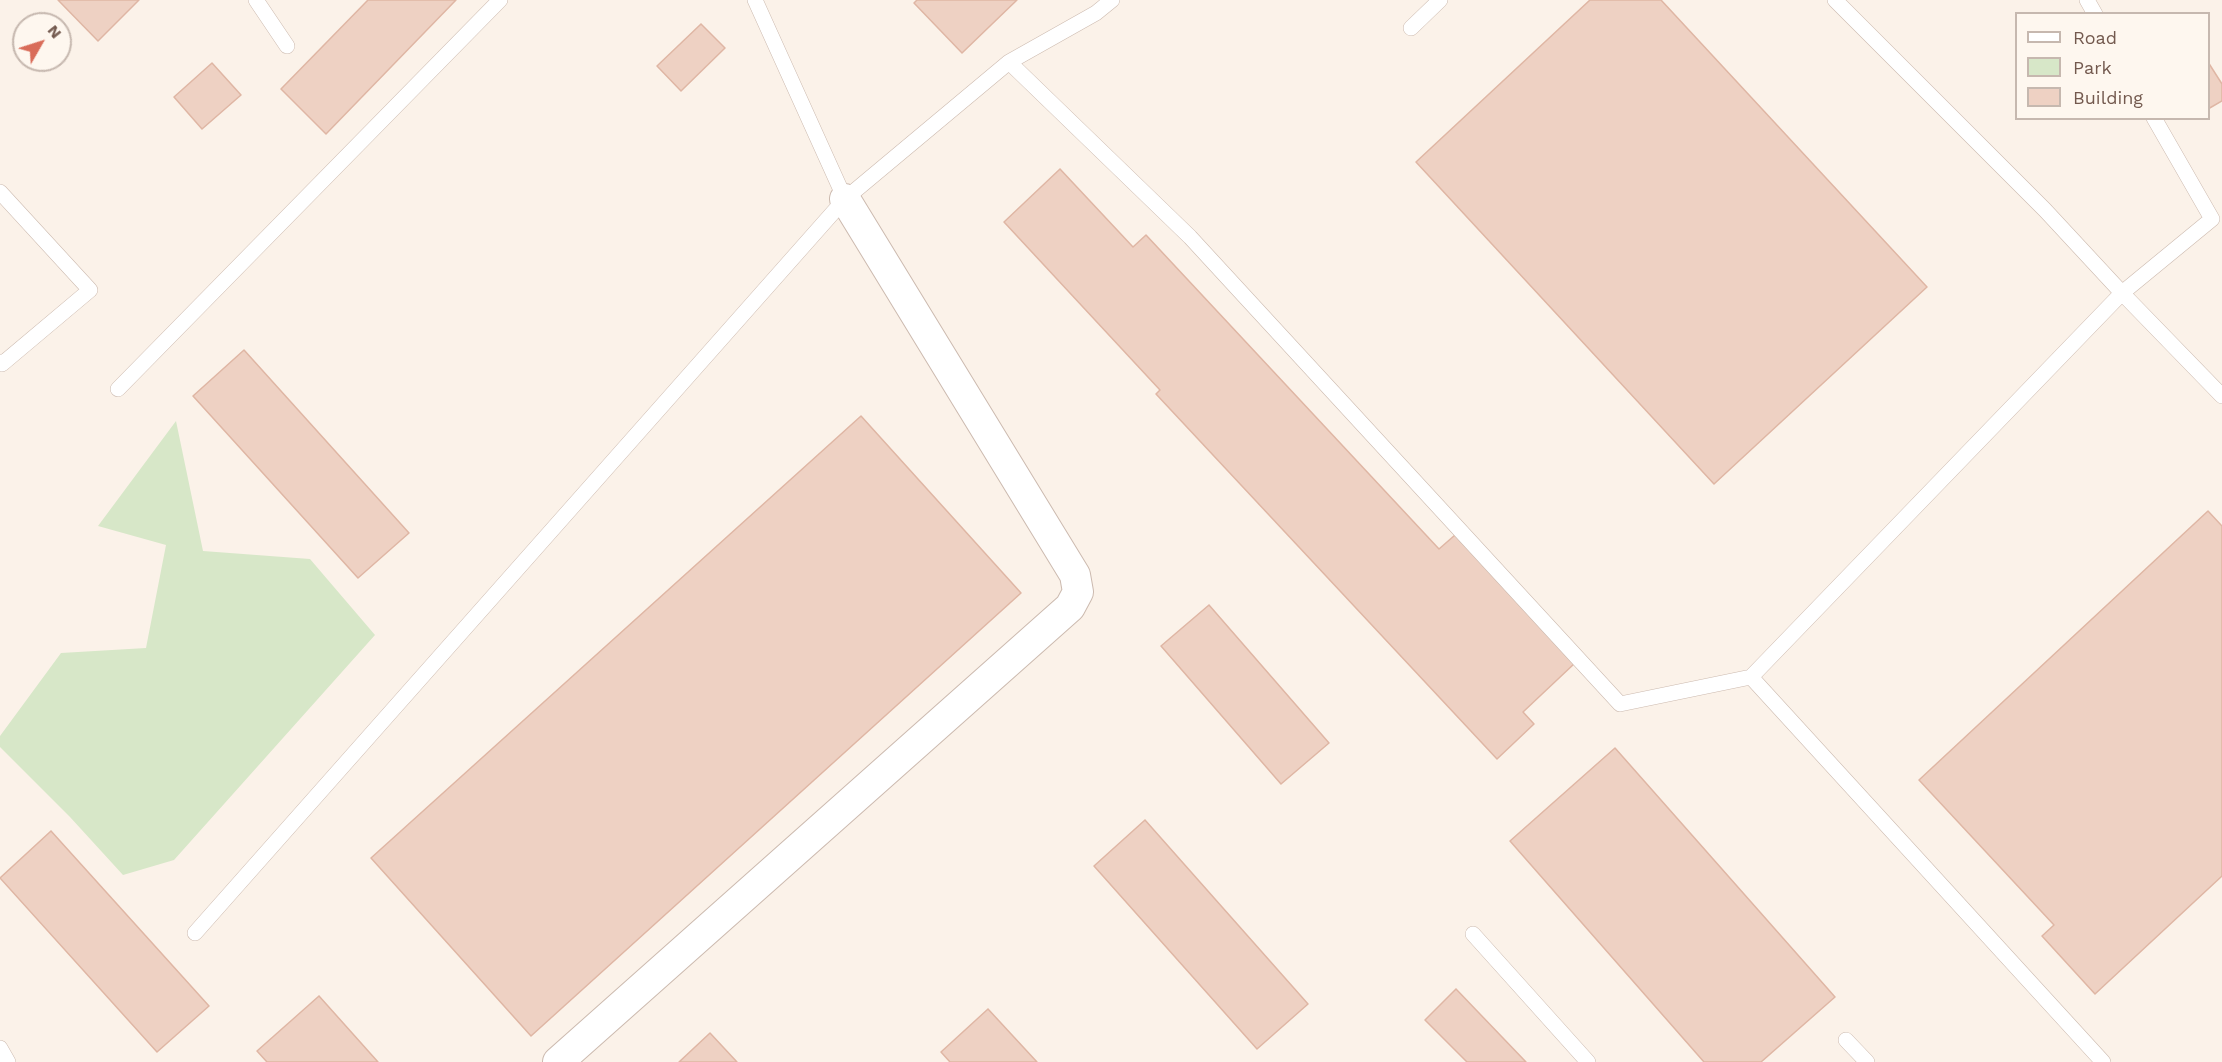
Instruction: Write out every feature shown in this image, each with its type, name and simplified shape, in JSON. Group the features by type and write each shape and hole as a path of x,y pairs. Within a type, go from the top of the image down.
{"street":[{"path":"558,1062 1070,607 1078,592 1075,575 845,199"}],"lane":[{"path":"256,0 287,46"},
{"path":"118,389 500,0"},
{"path":"755,0 845,199"},
{"path":"195,933 845,199 1009,62 1096,14 1112,0"},
{"path":"1411,28 1440,0"},
{"path":"1835,0 2045,210 2222,396"},
{"path":"1009,62 1190,237 1620,704 1751,677 2122,293 2212,219 2155,120"},
{"path":"0,192 90,290 2,364 0,362"},
{"path":"1751,677 2103,1062"},
{"path":"1473,934 1588,1062"},
{"path":"1846,1040 1868,1062"},
{"path":"0,1048 8,1062"}],"green space":[{"path":"176,421 203,551 310,559 375,635 174,860 123,875 70,817 0,747 0,736 61,653 146,648 166,545 98,526"}],"building":[{"path":"58,0 139,0 98,41"},
{"path":"368,0 456,0 326,134 281,89"},
{"path":"917,0 1017,0 962,53 914,3"},
{"path":"1590,0 1661,0 1927,287 1714,484 1416,162"},
{"path":"701,24 725,48 681,91 657,66"},
{"path":"212,63 241,95 202,129 174,97"},
{"path":"2210,65 2222,84 2222,101 2210,108"},
{"path":"1060,169 1133,247 1146,235 1439,549 1455,535 1575,663 1523,712 1534,724 1497,759 1156,394 1160,390 1004,222"},
{"path":"244,350 409,533 358,578 193,396"},
{"path":"861,416 1021,593 531,1036 371,858"},
{"path":"2208,511 2222,526 2222,876 2095,994 2042,936 2054,925 1919,780"},
{"path":"1209,605 1329,743 1281,784 1161,646"},
{"path":"1615,748 1835,997 1761,1062 1704,1062 1510,841"},
{"path":"1145,820 1308,1004 1257,1049 1094,866"},
{"path":"51,831 209,1006 157,1052 0,878"},
{"path":"1456,989 1526,1062 1467,1062 1425,1020"},
{"path":"319,996 378,1062 267,1062 257,1051"},
{"path":"988,1009 1037,1062 950,1062 941,1052"},
{"path":"710,1033 737,1062 679,1062"}]}
